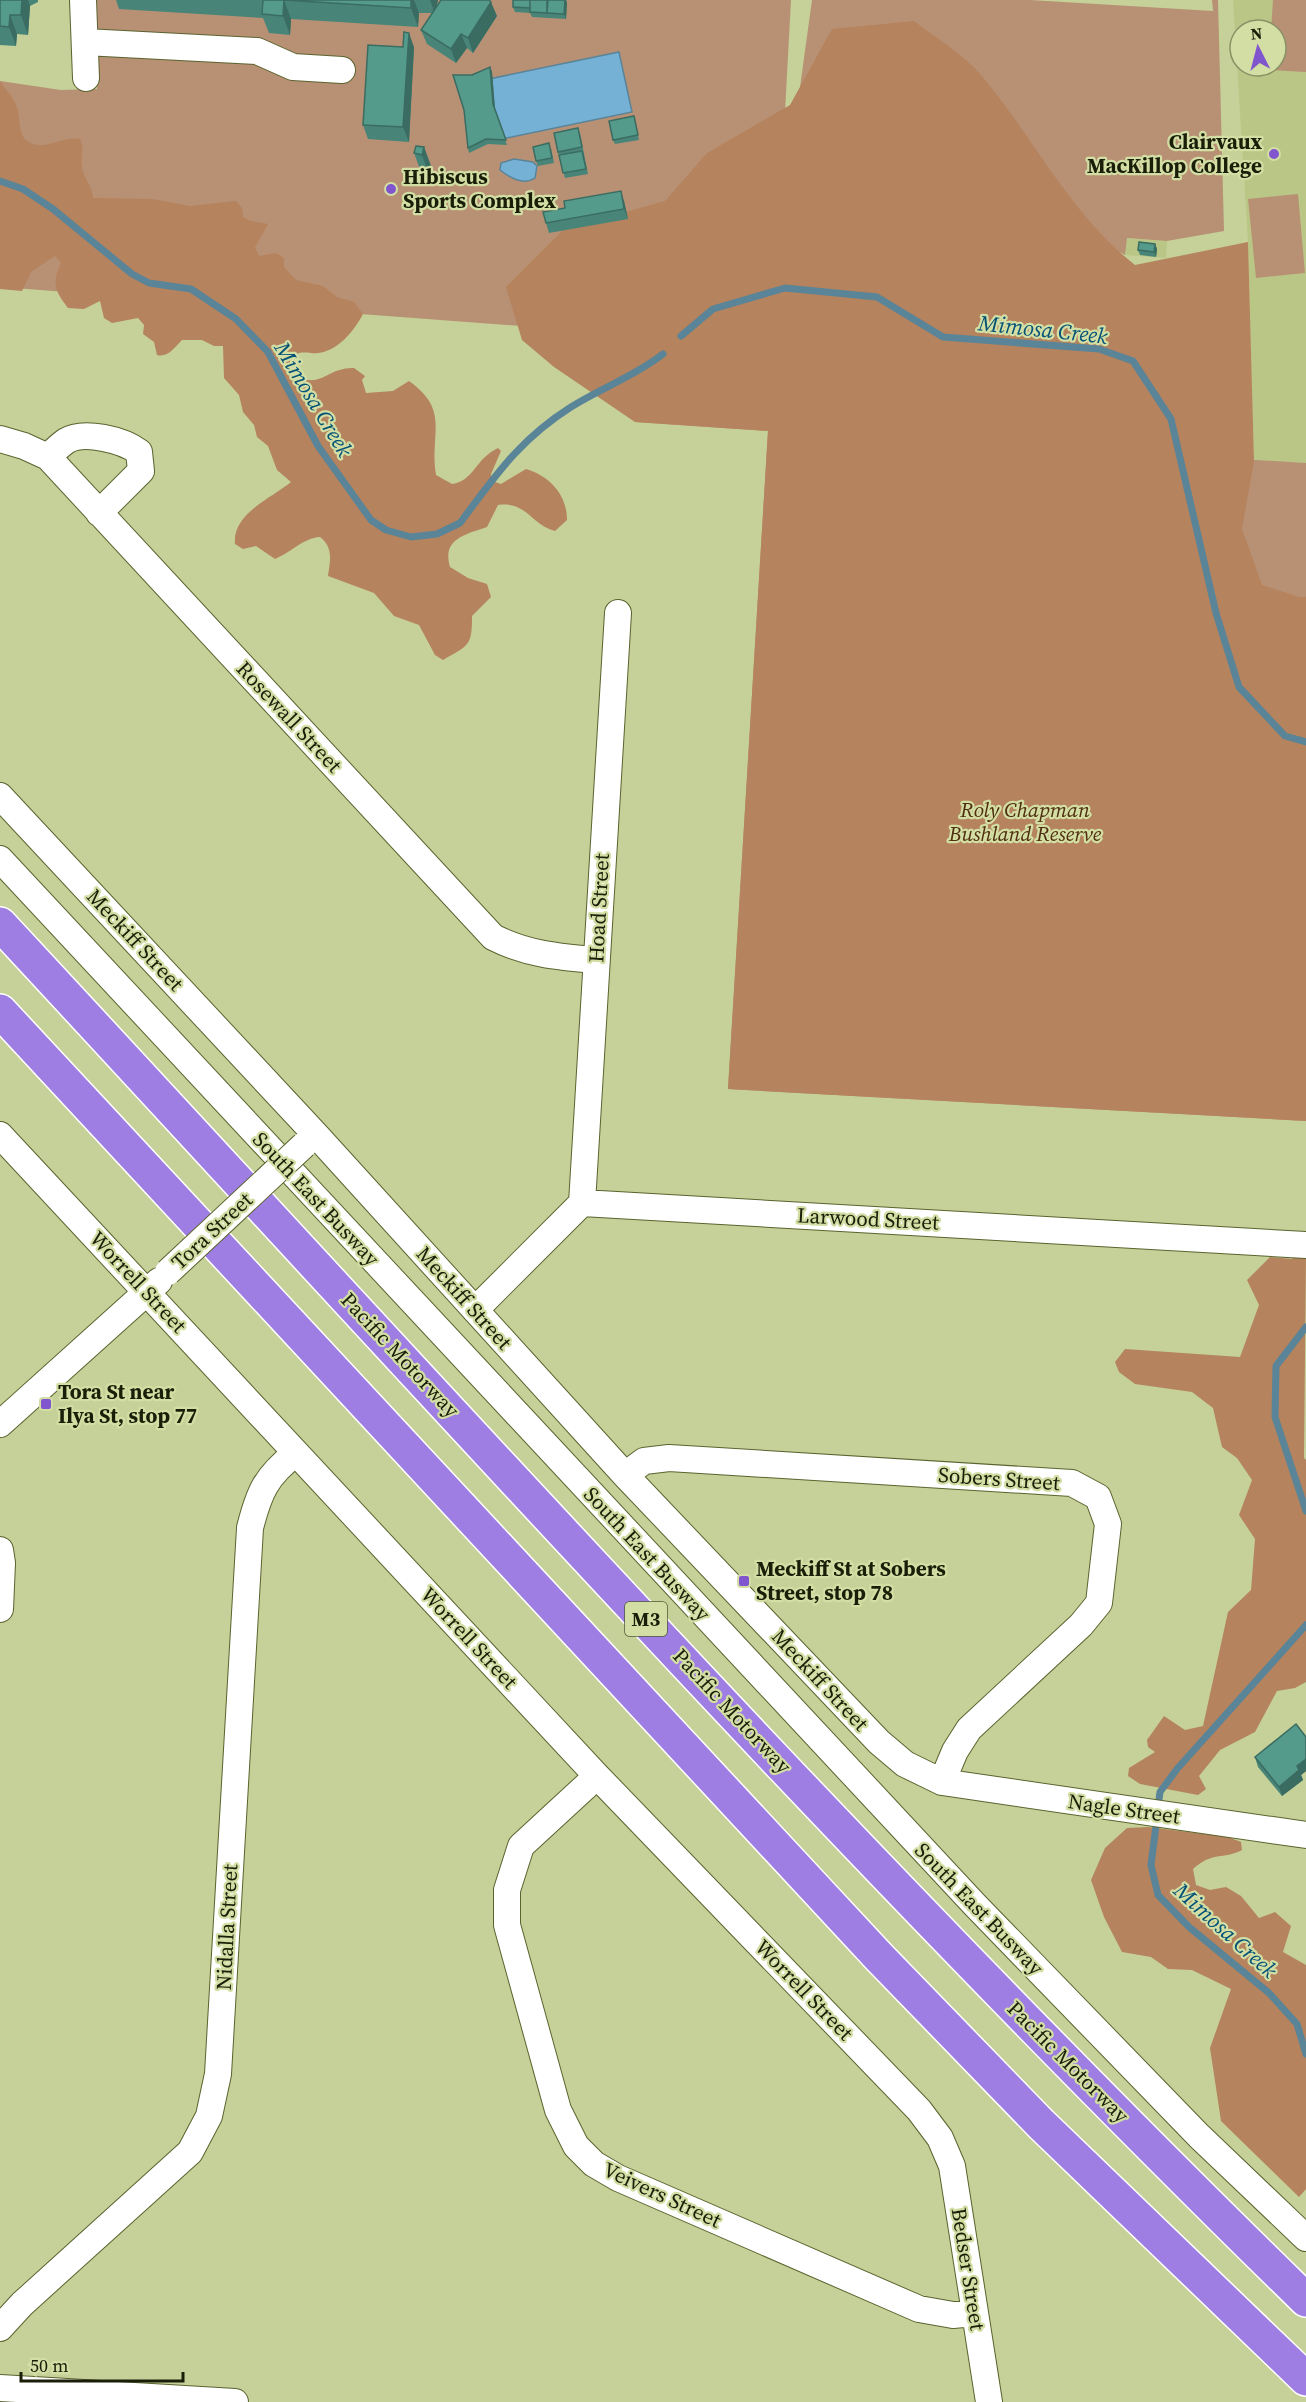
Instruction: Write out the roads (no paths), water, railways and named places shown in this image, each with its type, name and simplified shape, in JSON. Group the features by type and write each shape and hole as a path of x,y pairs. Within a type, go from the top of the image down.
{"highway":[{"name":"Pacific Motorway","path":"0,924 902,1892 1068,2064 1306,2300"},
{"path":"0,1011 879,1956 1041,2124 1306,2379"}],"street":[{"path":"83,0 86,78"},
{"path":"85,42 257,51 293,67 342,70"},
{"path":"48,458 67,440 83,436 126,442 139,452 141,471 99,513"},
{"name":"Rosewall Street","path":"0,439 24,446 48,458 493,937 515,949 542,955 596,960"},
{"name":"Hoad Street","path":"582,1203 618,613"},
{"name":"Meckiff Street","path":"0,796 310,1140 475,1311 625,1475 879,1742 905,1764 942,1782"},
{"name":"South East Busway","path":"0,859 975,1905 1200,2136 1306,2238"},
{"name":"Worrell Street","path":"0,1135 597,1776 919,2110 940,2138"},
{"name":"Tora Street","path":"0,1424 147,1292 310,1140"},
{"path":"475,1311 582,1203"},
{"name":"Larwood Street","path":"582,1203 1306,1245"},
{"name":"Nidalla Street","path":"0,2328 22,2304 190,2152 209,2116 218,2074 250,1528 258,1494 272,1474 296,1453"},
{"name":"Sobers Street","path":"625,1475 644,1461 669,1458 1072,1483 1098,1497 1108,1524 1099,1603 1081,1625 969,1729 955,1751 942,1782"},
{"path":"0,1550 0,1609"},
{"name":"Veivers Street","path":"597,1776 521,1846 507,1890 507,1925 558,2110 576,2146 594,2164 618,2178 919,2309 953,2315 973,2313"},
{"name":"Nagle Street","path":"942,1782 1306,1835"},
{"name":"Bedser Street","path":"940,2138 952,2166 973,2313 989,2402"},
{"path":"0,2388 235,2402"}],"water":[{"path":"619,52 632,112 473,145 460,85"},
{"path":"514,159 533,162 537,166 535,178 521,181 500,170 501,163"}],"waterway":[{"name":"Mimosa Creek","path":"0,181 23,189 53,209 132,274 149,283 191,289 236,319 268,352 318,446 371,520 386,530 411,537 437,534 460,523 510,459 537,432 571,407 641,369 663,354"},
{"name":"Mimosa Creek","path":"681,336 713,309 785,288 877,297 943,337 1099,349 1133,361 1171,419 1216,613 1239,687 1285,736 1306,742"},
{"name":"Mimosa Creek","path":"1306,1327 1276,1366 1275,1417 1306,1511"},
{"name":"Mimosa Creek","path":"1158,1807 1160,1792 1177,1769 1306,1625"},
{"name":"Mimosa Creek","path":"1157,1818 1151,1865 1158,1895 1189,1927 1269,1993 1297,2024 1306,2054"}],"place":[{"name":"Clairvaux MacKillop College","path":"1274,154"},
{"name":"Hibiscus Sports Complex","path":"391,189"},
{"name":"Tora St near Ilya St, stop 77","path":"46,1404"},
{"name":"Meckiff St at Sobers Street, stop 78","path":"744,1581"}],"park label":[{"name":"Roly Chapman Bushland Reserve","path":"1025,822"}]}
